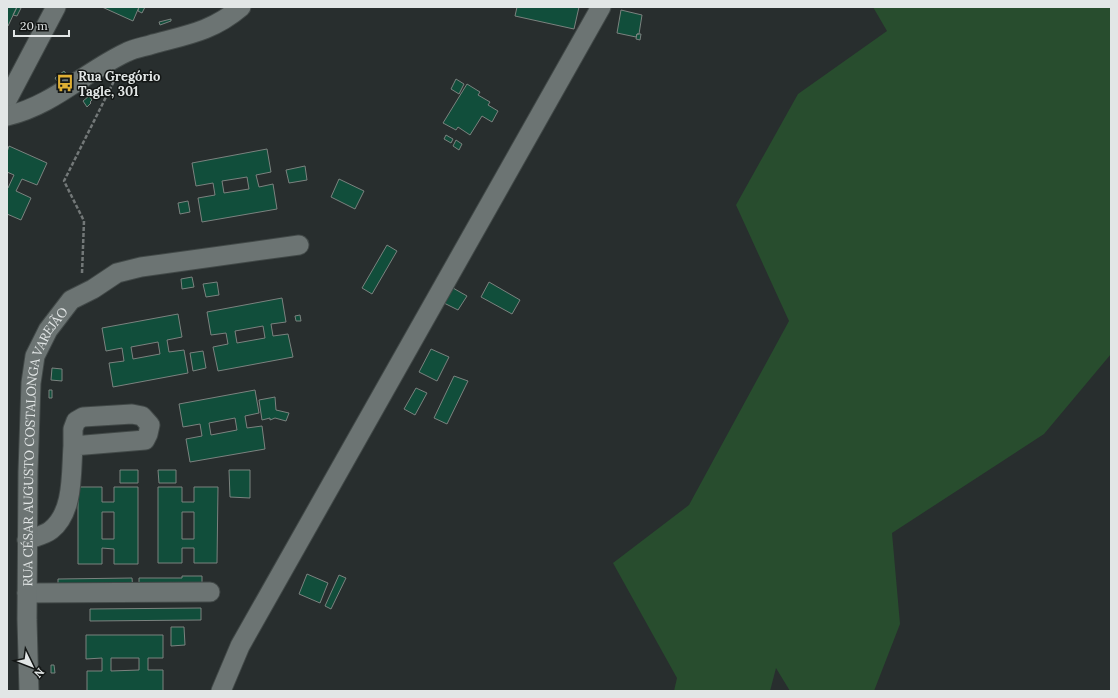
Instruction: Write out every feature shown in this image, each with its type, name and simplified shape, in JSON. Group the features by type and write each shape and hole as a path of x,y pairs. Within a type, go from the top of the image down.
{"street":[{"path":"7,100 56,7"},
{"path":"7,116 25,112 48,101 104,64 128,51 205,30 229,18 241,7"},
{"path":"221,691 240,646 601,7"},
{"name":"RUA CÉSAR AUGUSTO COSTALONGA VAREJÃO","path":"29,691 27,540 32,383 35,356 48,330 71,300 117,273 142,267 299,245"},
{"path":"27,540 50,531 62,516 68,503 73,446"},
{"path":"27,593 210,592"}],"path":[{"path":"83,263 84,220 64,181 114,80"}],"green space":[{"path":"873,7 1111,7 1111,354 1044,434 892,533 900,624 874,691 790,691 776,668 770,691 674,691 677,678 613,563 689,505 789,321 736,205 798,94 887,31"}],"building":[{"path":"7,7 17,7 8,26 7,26"},
{"path":"17,7 21,8 17,16 13,15"},
{"path":"102,7 139,7 133,21"},
{"path":"139,7 145,7 142,13 138,11"},
{"path":"517,7 579,7 574,29 515,16"},
{"path":"621,10 642,15 639,34 637,34 636,37 617,33"},
{"path":"171,19 171,21 160,25 159,22"},
{"path":"637,34 641,34 640,40 636,39"},
{"path":"64,71 67,75 57,81 55,78"},
{"path":"456,79 464,84 459,94 451,89"},
{"path":"467,84 480,92 478,95 490,102 488,105 498,111 492,122 482,116 470,135 458,127 456,130 443,123"},
{"path":"89,96 92,100 87,107 83,101"},
{"path":"446,135 453,139 451,143 444,139"},
{"path":"456,140 462,144 459,150 453,146"},
{"path":"9,146 47,163 37,185 22,179 16,191 31,198 21,220 7,214 7,187 8,188 14,175 7,172 7,152"},
{"path":"267,149 271,172 256,175 259,187 273,184 277,209 202,222 198,198 215,195 213,183 196,186 192,163","holes":["247,177 249,189 224,193 222,181"]},
{"path":"305,166 307,180 289,183 286,170"},
{"path":"339,179 364,191 355,209 331,197"},
{"path":"188,201 190,212 180,214 178,203"},
{"path":"387,245 397,251 372,294 362,288"},
{"path":"192,277 194,287 182,289 181,279"},
{"path":"217,282 219,295 206,297 203,284"},
{"path":"489,282 520,300 512,314 481,297"},
{"path":"453,288 467,296 458,310 444,303"},
{"path":"282,298 286,322 271,324 273,336 288,334 293,357 218,371 213,347 228,344 226,333 211,335 207,312","holes":["263,326 265,338 237,343 235,331"]},
{"path":"178,314 182,337 167,340 169,352 184,350 188,373 113,387 109,363 124,361 122,348 106,351 102,328","holes":["158,342 160,354 133,359 131,347"]},
{"path":"300,315 301,321 296,321 295,316"},
{"path":"431,349 449,357 437,381 419,372"},
{"path":"203,351 206,368 193,371 190,353"},
{"path":"52,368 62,369 62,381 51,380"},
{"path":"454,376 468,381 447,424 434,418"},
{"path":"416,388 427,393 415,415 404,409"},
{"path":"49,390 52,390 52,398 49,398"},
{"path":"255,390 259,413 245,416 247,428 262,426 265,449 190,462 186,439 202,436 200,424 183,427 179,404","holes":["235,418 237,430 211,435 209,423"]},
{"path":"275,397 276,410 289,413 286,421 275,418 270,420 270,418 262,420 259,400"},
{"path":"120,470 138,470 138,483 120,483"},
{"path":"158,470 176,470 176,483 159,483"},
{"path":"229,470 250,470 250,498 230,497"},
{"path":"78,487 102,487 102,502 114,502 114,487 138,487 138,564 114,564 114,549 102,548 102,564 78,564","holes":["102,512 114,512 114,539 102,539"]},
{"path":"158,487 182,487 182,502 194,502 194,487 218,487 217,563 194,563 194,548 182,548 182,563 158,563","holes":["182,512 194,512 194,539 182,539"]},
{"path":"307,574 328,583 320,603 299,594"},
{"path":"339,575 346,578 331,609 325,606"},
{"path":"182,576 202,576 202,591 139,591 139,578 182,578"},
{"path":"132,578 133,591 58,591 58,579"},
{"path":"201,608 201,620 90,621 90,609"},
{"path":"171,627 184,627 185,645 171,646"},
{"path":"86,635 163,635 163,658 148,658 148,670 163,670 163,691 87,691 87,671 102,671 102,658 86,659","holes":["111,658 139,658 139,670 111,671"]},
{"path":"51,665 54,665 55,673 51,673"}],"place":[{"name":"Rua Gregório Tagle, 301","path":"65,83"}]}
